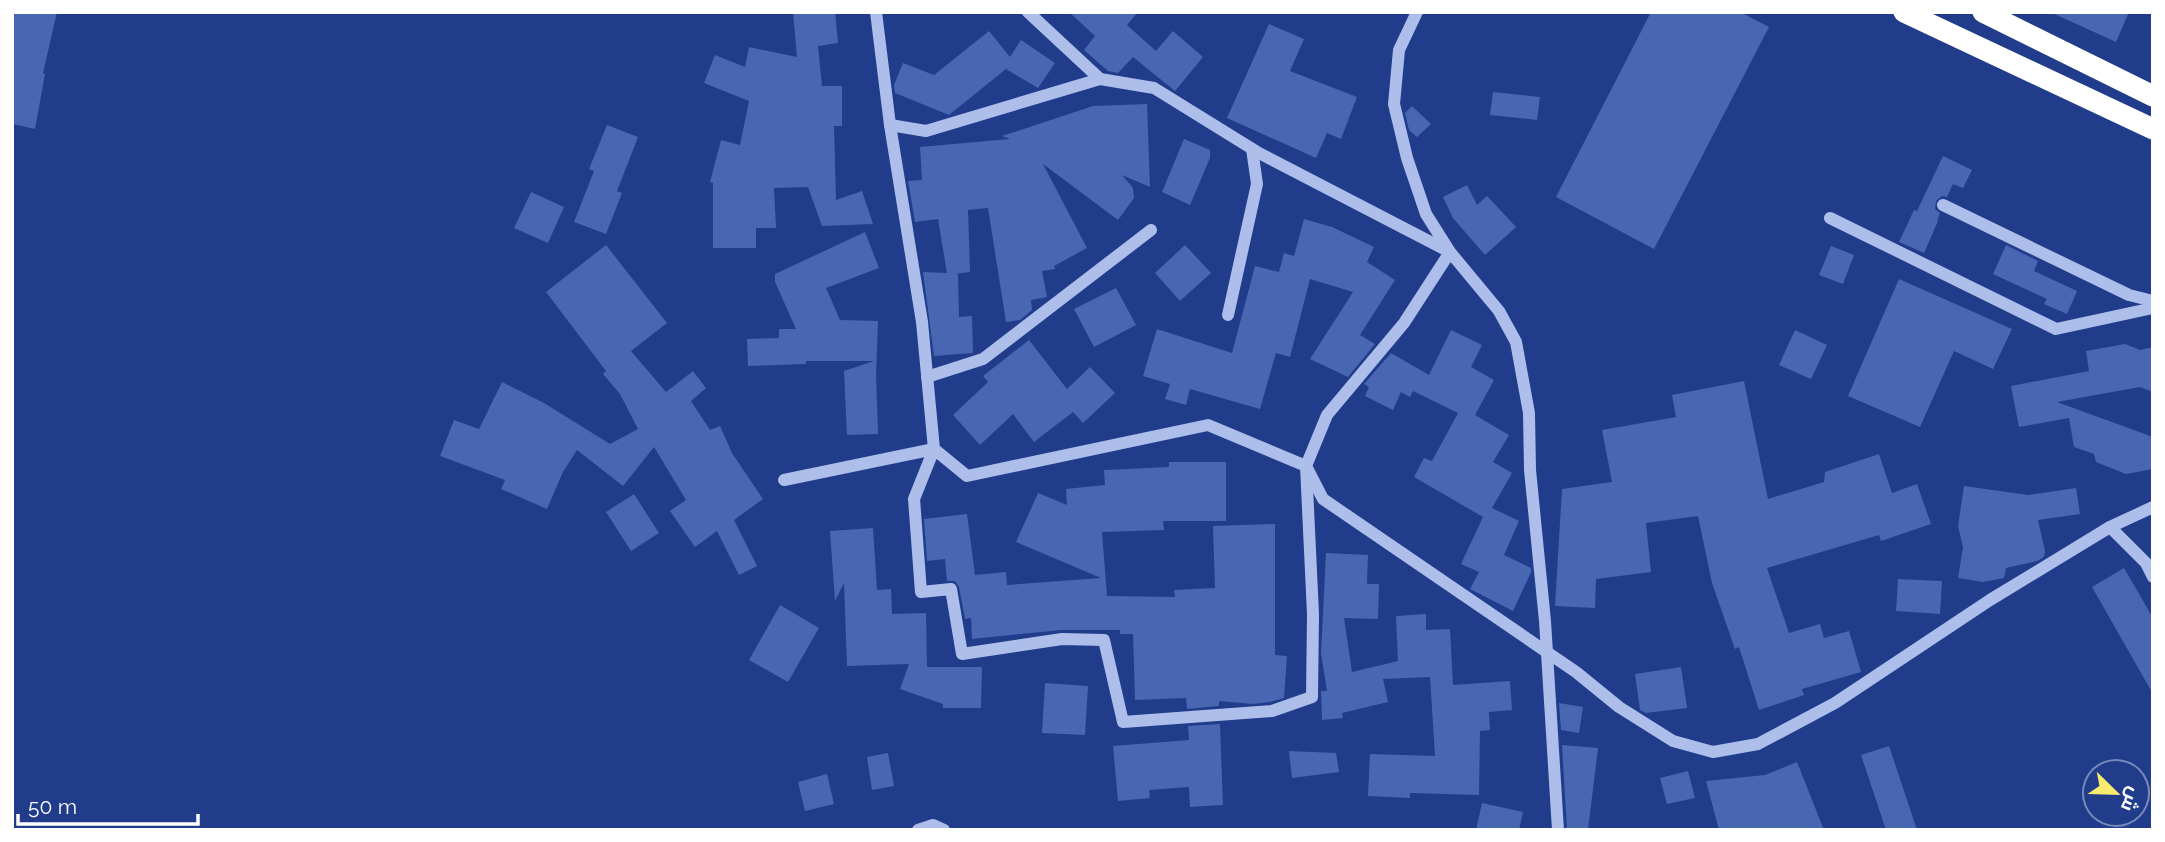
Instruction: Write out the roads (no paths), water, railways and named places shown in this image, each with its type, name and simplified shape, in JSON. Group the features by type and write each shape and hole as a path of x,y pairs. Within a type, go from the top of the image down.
{"highway":[{"path":"1904,12 2153,130"},
{"path":"1983,12 2153,96"}],"street":[{"path":"876,12 890,125 922,322 934,449 914,499 920,592 951,589 961,654 1062,639 1104,640 1123,722 1272,711 1312,696 1313,614 1306,466 1327,415 1404,323 1450,253"},
{"path":"1028,12 1100,79"},
{"path":"1417,12 1399,50 1394,104 1407,158 1426,214 1450,253 1499,311 1516,342 1529,413 1558,830"},
{"path":"890,125 926,131 1100,79 1154,88 1252,149 1450,253"},
{"path":"1228,315 1257,184 1252,149"},
{"path":"1942,205 2129,295 2153,301"},
{"path":"1830,218 2056,329 2153,308"},
{"path":"927,377 983,359 1151,230"},
{"path":"934,449 967,477 1208,425 1306,466 1323,499 1576,672 1619,707 1673,741 1713,752 1758,744 1835,703 1990,600 2110,527 2153,507"},
{"path":"784,481 934,449"},
{"path":"2110,527 2146,563 2153,577"},
{"path":"918,830 933,825 944,830"}]}
